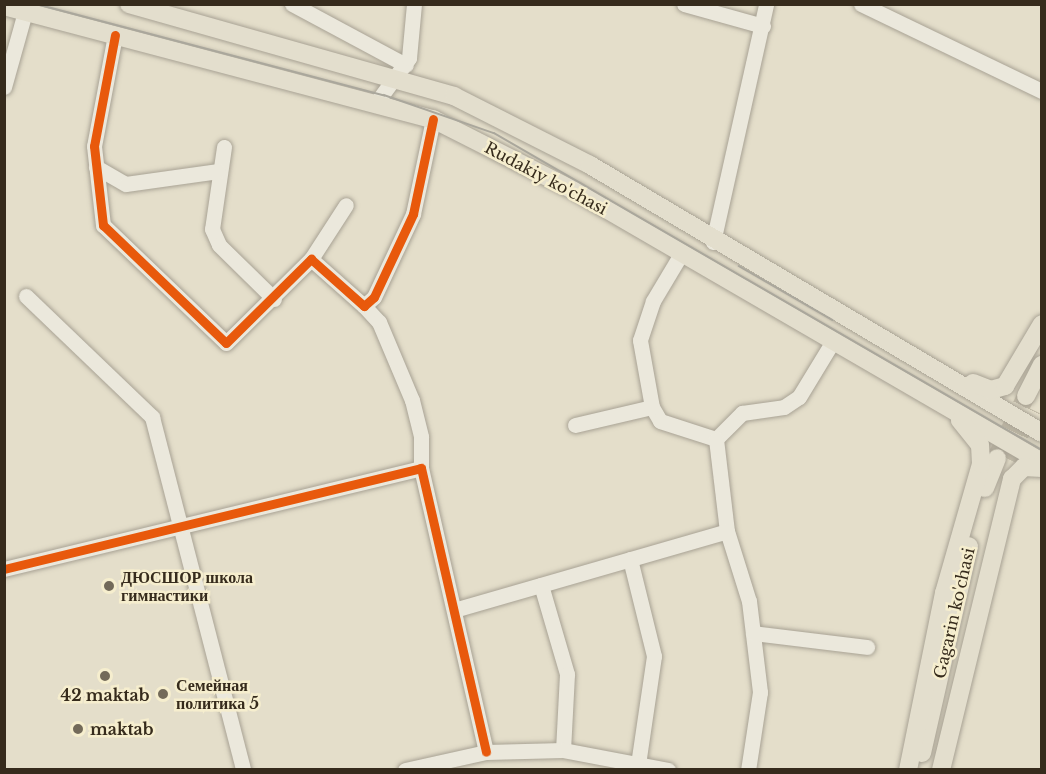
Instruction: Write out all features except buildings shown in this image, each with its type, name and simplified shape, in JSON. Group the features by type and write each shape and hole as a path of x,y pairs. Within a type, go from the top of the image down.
{"main road":[{"name":"Rudakiy ko'chasi","path":"129,4 402,72 454,96 590,165 713,242 939,370 1041,433"},
{"name":"Rudakiy ko'chasi","path":"4,6 433,119 575,191 1041,462"},
{"path":"939,370 999,389 1041,324"},
{"path":"880,367 894,346"},
{"path":"1034,396 1041,365"},
{"path":"908,770 945,593 982,457 977,439 946,406"},
{"name":"Gagarin ko'chasi","path":"918,770 974,528 1003,459 929,770"},
{"path":"941,770 1012,480 1024,467 1041,468"}],"street":[{"path":"292,4 402,72"},
{"path":"376,103 402,72 415,28 414,4"},
{"path":"684,4 763,26"},
{"path":"713,242 763,26 766,4"},
{"path":"861,4 1041,92"},
{"path":"4,87 25,12"},
{"path":"115,35 96,122 96,167 104,225 220,340 226,344 244,330 274,299 311,259 346,205"},
{"path":"364,306 374,297 413,214 433,119"},
{"path":"224,147 218,171 212,230 219,245 274,299"},
{"path":"96,167 126,184 218,171"},
{"path":"681,254 653,301 640,340 652,407 660,421 717,439"},
{"path":"311,259 317,259 379,322 412,400 421,437 421,468 486,752"},
{"path":"26,296 152,417 243,770"},
{"path":"717,439 742,413 784,407 799,397 833,341"},
{"path":"575,424 652,407"},
{"path":"717,439 727,531 749,601 760,692 748,770"},
{"path":"4,569 421,468"},
{"path":"454,610 727,531"},
{"path":"630,559 654,656 638,764"},
{"path":"541,585 567,674 563,750"},
{"path":"753,633 867,646"},
{"path":"405,770 486,752 563,750 668,770"}],"tunnel":[{"path":"998,454 1026,396"},
{"path":"1008,459 1032,409"}],"tram line":[{"path":"36,4 384,95 494,133 1042,450"},
{"path":"739,266 833,320"}],"cycle path":[{"path":"115,35 94,146 103,225 226,343 311,259 364,306 374,297 413,214 433,119"},
{"path":"4,569 421,468 486,752"}],"place":[{"name":"ДЮСШОР школа гимнастики","path":"109,586"},
{"name":"42 maktab","path":"105,676"},
{"name":"Семейная политика 5","path":"163,694"},
{"name":"maktab","path":"78,729"}]}
